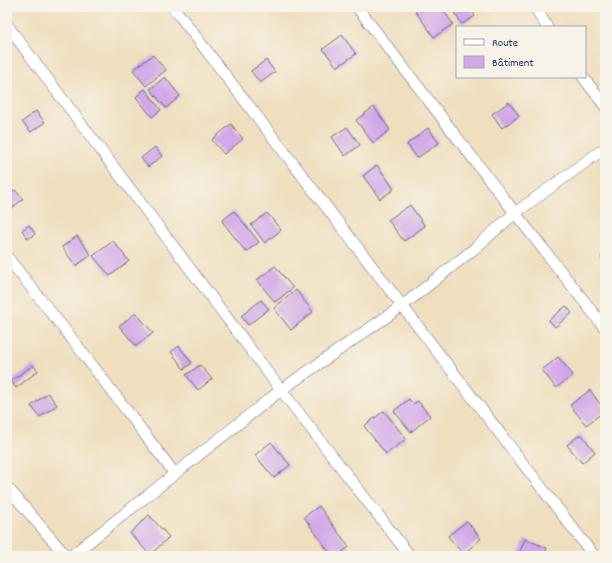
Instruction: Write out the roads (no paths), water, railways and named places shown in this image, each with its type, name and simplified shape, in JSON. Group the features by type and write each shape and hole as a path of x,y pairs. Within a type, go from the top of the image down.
{"street":[{"path":"173,7 594,556"},
{"path":"357,7 605,328"},
{"path":"535,7 546,26"},
{"path":"7,25 281,390 410,556"},
{"path":"584,78 605,106"},
{"path":"71,556 281,390 402,306 474,249 515,213 605,148"},
{"path":"7,257 76,344 175,474"},
{"path":"7,487 66,556"}]}
